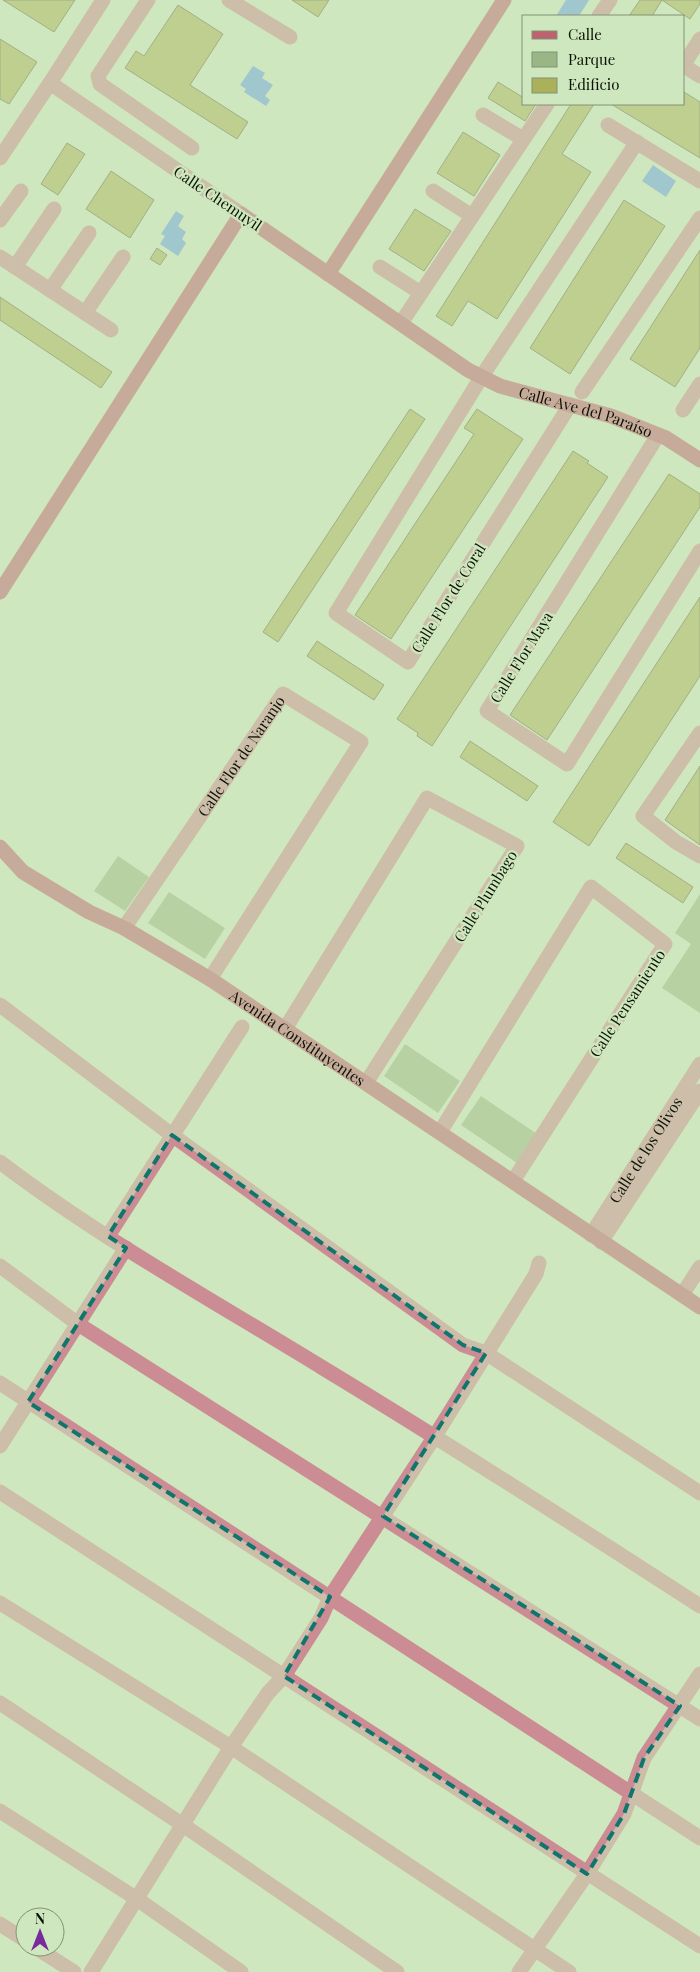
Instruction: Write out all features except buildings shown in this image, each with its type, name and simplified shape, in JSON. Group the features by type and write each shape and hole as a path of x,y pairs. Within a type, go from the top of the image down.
{"main road":[{"path":"328,274 504,0"},
{"path":"0,592 241,214"},
{"name":"Calle Chemuyil","path":"241,214 475,373"},
{"name":"Calle Ave del Paraíso","path":"475,373 500,386 611,416 658,435 700,460"},
{"name":"Avenida Constituyentes","path":"0,847 23,872 89,912 124,928 210,979 700,1307"}],"street":[{"path":"0,158 103,0"},
{"path":"148,0 98,76 100,84 192,148"},
{"path":"229,0 290,37"},
{"path":"600,15 610,0"},
{"path":"685,63 700,39"},
{"path":"685,66 700,76"},
{"name":"Calle Chemuyil","path":"50,83 241,214"},
{"path":"401,323 546,105"},
{"path":"483,115 524,139"},
{"path":"608,124 700,181"},
{"path":"475,373 637,142"},
{"path":"1,215 22,191"},
{"path":"433,191 472,216"},
{"path":"15,267 54,209"},
{"path":"582,392 700,218"},
{"path":"50,290 89,232"},
{"path":"85,313 123,256"},
{"path":"0,257 111,330"},
{"path":"380,267 421,293"},
{"name":"Calle Flor de Coral","path":"475,373 336,613 408,662 570,405"},
{"path":"683,410 700,384"},
{"name":"Calle Flor Maya","path":"658,435 487,711 567,764 700,551"},
{"name":"Calle Flor de Naranjo","path":"124,928 283,694 361,742 210,979"},
{"path":"700,733 643,816 676,842 700,856"},
{"name":"Calle Plumbago","path":"285,1029 427,798 517,846 366,1083"},
{"name":"Calle Pensamiento","path":"440,1132 591,887 665,944 513,1181"},
{"path":"0,1004 172,1135 463,1345 486,1353 700,1492"},
{"path":"108,1236 242,1028"},
{"name":"Calle de los Olivos","path":"596,1239 700,1064"},
{"name":"Calle de los Olivos","path":"596,1239 700,1091"},
{"path":"0,1162 38,1190 126,1248 435,1436 700,1606"},
{"path":"0,1446 126,1248"},
{"path":"91,1972 231,1747 268,1693 284,1676 321,1618 330,1597 435,1436 536,1274 539,1263"},
{"path":"0,1266 78,1324 700,1719"},
{"path":"682,1295 700,1267"},
{"path":"0,1383 700,1838"},
{"path":"0,1492 700,1946"},
{"path":"0,1603 231,1747 570,1972"},
{"path":"519,1972 587,1874 624,1814 633,1794 644,1758 700,1674"},
{"path":"0,1703 184,1825 397,1972"},
{"path":"0,1811 137,1899 241,1972"},
{"path":"0,1924 15,1934"},
{"path":"51,1957 74,1972"}],"highlighted area":[{"path":"172,1135 463,1345 486,1353 383,1516 680,1706 644,1758 624,1814 587,1874 284,1676 330,1597 28,1402 126,1248 108,1236"}],"green space":[{"path":"118,856 149,877 125,911 94,891"},
{"path":"169,892 225,928 205,959 148,923"},
{"path":"700,894 700,1013 662,988 691,944 675,933"},
{"path":"405,1044 460,1081 438,1113 384,1076"},
{"path":"481,1096 537,1134 517,1163 461,1125"}],"water":[{"path":"566,0 589,0 580,15 557,15"},
{"path":"253,66 265,73 262,78 273,85 265,96 270,100 266,106 244,92 246,89 240,85"},
{"path":"653,165 676,181 666,197 642,181"},
{"path":"176,211 184,216 178,226 186,232 182,239 186,243 178,256 160,244 165,236 161,234"}]}
